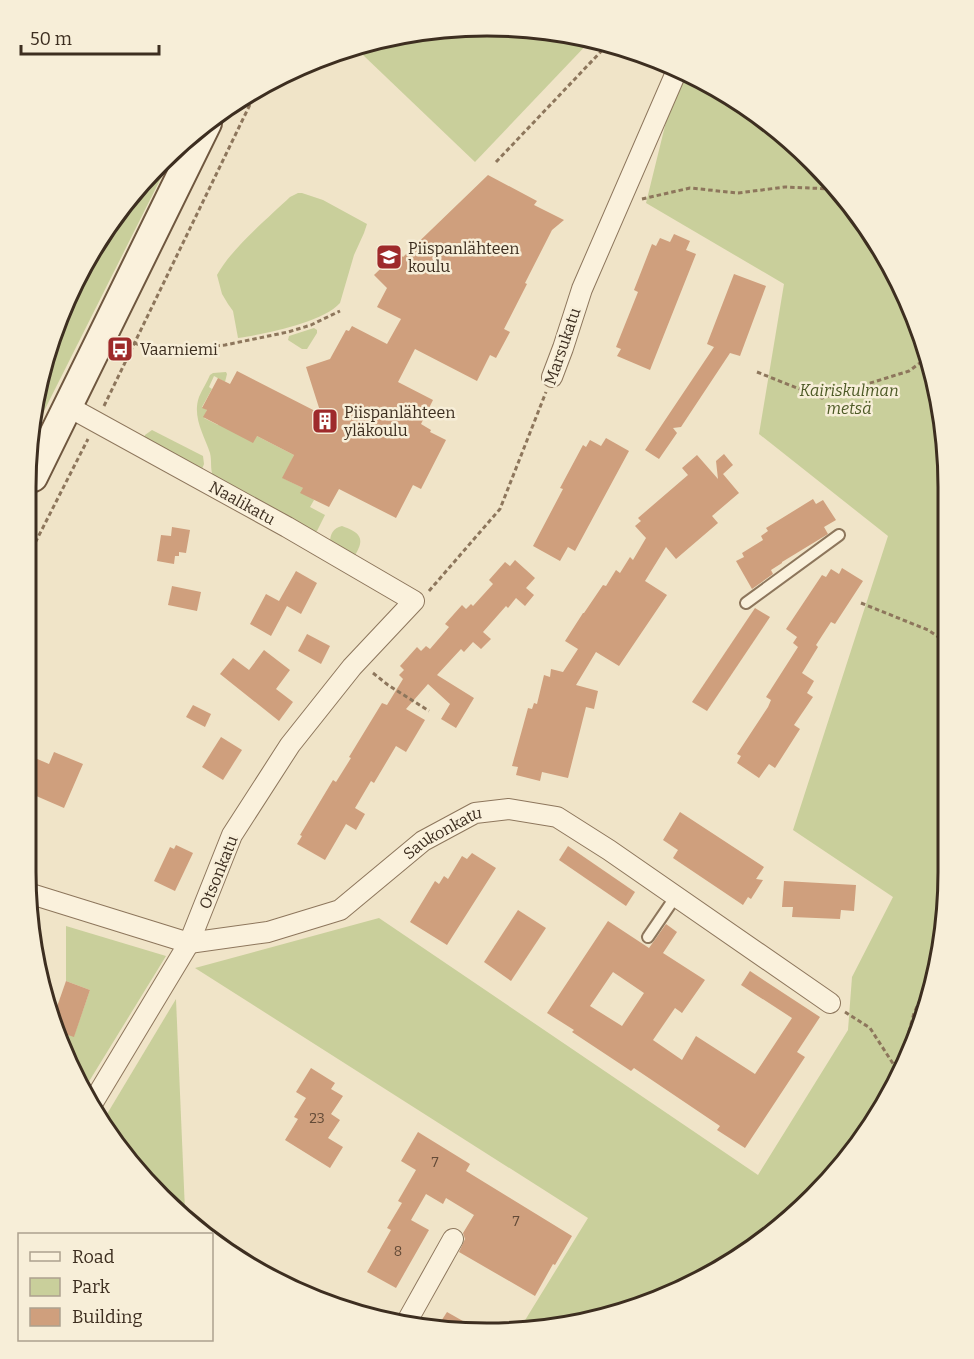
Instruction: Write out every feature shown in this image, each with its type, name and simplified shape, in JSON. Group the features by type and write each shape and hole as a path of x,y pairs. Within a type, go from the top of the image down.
{"street":[{"name":"Marsukatu","path":"552,377 582,289 674,77"},
{"path":"37,470 198,141"},
{"name":"Naalikatu","path":"69,407 287,526 414,601"},
{"name":"Otsonkatu","path":"96,1097 189,943 232,835 290,745 358,661 414,601"},
{"name":"Saukonkatu","path":"37,896 189,943 267,932 340,910 423,841 475,813 509,809 557,817 609,850 830,1003"},
{"path":"410,1316 453,1239"}],"lane":[{"path":"746,603 839,535"},
{"path":"648,938 676,897"}],"path":[{"path":"496,162 602,51"},
{"path":"36,541 97,422 251,103"},
{"path":"618,205 690,188 738,193 785,187 825,189"},
{"path":"135,344 164,350 225,345 288,332 340,311"},
{"path":"758,372 822,398 909,371 921,363"},
{"name":"Marsukatu","path":"414,601 430,590 500,509 552,377"},
{"path":"861,603 928,630 938,637"},
{"path":"358,661 388,685 429,711"},
{"path":"830,1003 870,1028 894,1064"},
{"path":"909,1032 918,1005"}],"green space":[{"path":"458,37 516,37 584,47 475,162 363,55 370,51 399,45"},
{"name":"Kairiskulman metsä","path":"677,78 713,96 738,112 762,129 806,168 845,212 862,236 904,314 923,370 937,458 938,872 934,931 923,989 914,1017 904,1045 878,1098 845,1147 806,1191 762,1230 738,1247 660,1289 604,1308 524,1321 588,1218 195,968 379,918 758,1175 848,1030 852,977 893,897 793,830 888,536 759,434 784,284 646,203"},
{"path":"163,173 42,414 51,370 60,342 70,314 96,261 129,212"},
{"path":"298,193 323,200 367,224 354,255 340,303 332,310 307,322 238,338 233,311 222,294 217,275 250,234 290,197"},
{"path":"314,328 317,333 307,349 302,349 288,340 289,336"},
{"path":"226,372 225,382 214,376 209,387 212,389 202,407 207,410 204,418 218,425 222,418 294,455 283,478 303,488 314,500 310,507 325,515 314,533 213,476 210,453 198,419 197,404 210,375"},
{"path":"152,430 203,456 202,469 144,438"},
{"path":"342,526 359,536 360,544 355,555 330,543 333,532"},
{"path":"66,926 166,956 89,1082 66,1034 74,1036 90,990 66,981"},
{"path":"176,999 185,1206 129,1147 107,1114"}],"building":[{"path":"488,175 537,201 534,205 564,220 552,230 504,329 510,332 496,358 490,355 477,381 415,349 398,382 433,400 421,424 431,430 430,432 446,440 421,489 413,485 396,518 339,489 329,507 300,493 303,488 282,478 294,455 257,436 253,443 203,417 207,410 202,408 218,378 230,384 237,371 321,414 306,367 330,359 346,330 349,331 352,326 387,344 401,319 377,307 387,288 374,275 398,252 403,257"},
{"path":"674,234 690,241 686,250 696,254 650,370 617,356 621,349 616,347 638,292 634,290 652,244 656,246 660,238 670,242"},
{"path":"734,274 766,286 740,356 730,353 681,427 673,428 677,433 659,459 645,450 714,347 707,344"},
{"path":"606,438 629,451 575,551 568,547 560,561 533,546 583,445 586,447 590,440 601,446"},
{"path":"724,454 733,465 723,474 739,493 712,516 718,523 676,559 666,547 645,581 667,595 619,666 596,652 576,685 598,691 594,709 586,707 568,778 542,772 540,781 516,775 518,767 512,766 528,708 532,709 534,703 537,704 544,675 550,677 551,669 563,672 578,649 565,641 583,613 603,585 606,586 616,570 620,573 630,557 633,560 646,538 635,526 641,521 638,518 688,475 682,468 697,455 718,479 716,461"},
{"path":"813,499 816,504 823,500 836,520 824,527 828,534 782,562 771,570 773,574 752,589 736,561 744,557 742,553 763,540 761,536 768,531 766,528"},
{"path":"172,527 190,530 186,553 179,552 179,556 175,556 174,564 157,561 161,535 171,536"},
{"path":"515,560 535,578 526,588 534,595 525,606 516,598 508,608 506,606 483,632 491,639 481,649 473,642 464,652 461,649 437,675 474,698 456,728 441,719 450,704 428,684 406,709 425,720 406,752 396,746 374,783 371,781 355,808 365,814 356,830 346,824 325,860 297,844 333,780 336,782 382,703 387,705 403,679 399,675 404,670 400,666 417,647 421,651 426,646 430,649 449,627 445,624 462,605 466,609 471,604 473,606 493,584 489,580 505,562 510,566"},
{"path":"842,568 863,581 835,624 831,622 802,673 814,681 807,693 813,697 794,725 800,729 775,768 769,764 759,778 737,763 741,756 737,754 768,707 771,700 766,697 798,647 793,643 797,637 786,629 822,575 826,577 831,569 839,574"},
{"path":"296,571 317,583 301,614 287,606 271,636 250,624 266,594 279,601"},
{"path":"172,586 201,592 197,611 168,605"},
{"path":"755,608 770,617 707,711 692,702"},
{"path":"307,634 330,646 321,664 298,651"},
{"path":"264,650 290,670 276,689 293,702 279,721 220,674 233,658 249,670"},
{"path":"193,705 211,714 205,727 186,717"},
{"path":"221,737 242,750 223,780 202,767"},
{"path":"54,752 83,764 64,808 36,796 36,758 49,764"},
{"path":"680,812 764,867 756,879 763,880 751,899 748,897 743,905 673,858 678,850 663,840"},
{"path":"176,845 193,853 175,891 154,881 170,847 174,849"},
{"path":"568,846 635,892 626,906 559,860"},
{"path":"472,853 496,868 447,945 410,922 435,881 439,884 444,876 448,879 462,856 467,859"},
{"path":"784,881 856,885 854,911 841,910 840,919 792,917 793,907 782,907"},
{"path":"518,910 546,928 511,981 484,962"},
{"path":"608,921 649,948 666,924 677,932 663,953 705,980 682,1013 675,1008 653,1040 682,1060 696,1036 755,1074 792,1018 741,985 750,971 820,1017 797,1052 805,1057 745,1148 717,1130 720,1126 634,1068 631,1071 547,1013","holes":["613,972 644,993 622,1026 590,1006"]},
{"path":"66,981 90,990 74,1037 66,1034 57,1007"},
{"path":"311,1068 335,1083 331,1089 343,1096 331,1114 340,1120 328,1138 343,1147 330,1168 285,1140 298,1119 294,1117 306,1098 296,1092"},
{"path":"418,1132 470,1164 466,1171 572,1236 535,1296 459,1252 465,1239 463,1233 474,1215 446,1198 443,1204 426,1194 411,1220 429,1230 396,1288 367,1272 391,1230 387,1228 402,1203 398,1201 416,1170 401,1161"},
{"path":"447,1312 465,1322 458,1322 442,1320"}],"place":[{"name":"Piispanlähteen koulu","path":"389,257"},
{"name":"Vaarniemi","path":"120,349"},
{"name":"Piispanlähteen yläkoulu","path":"325,421"}]}
